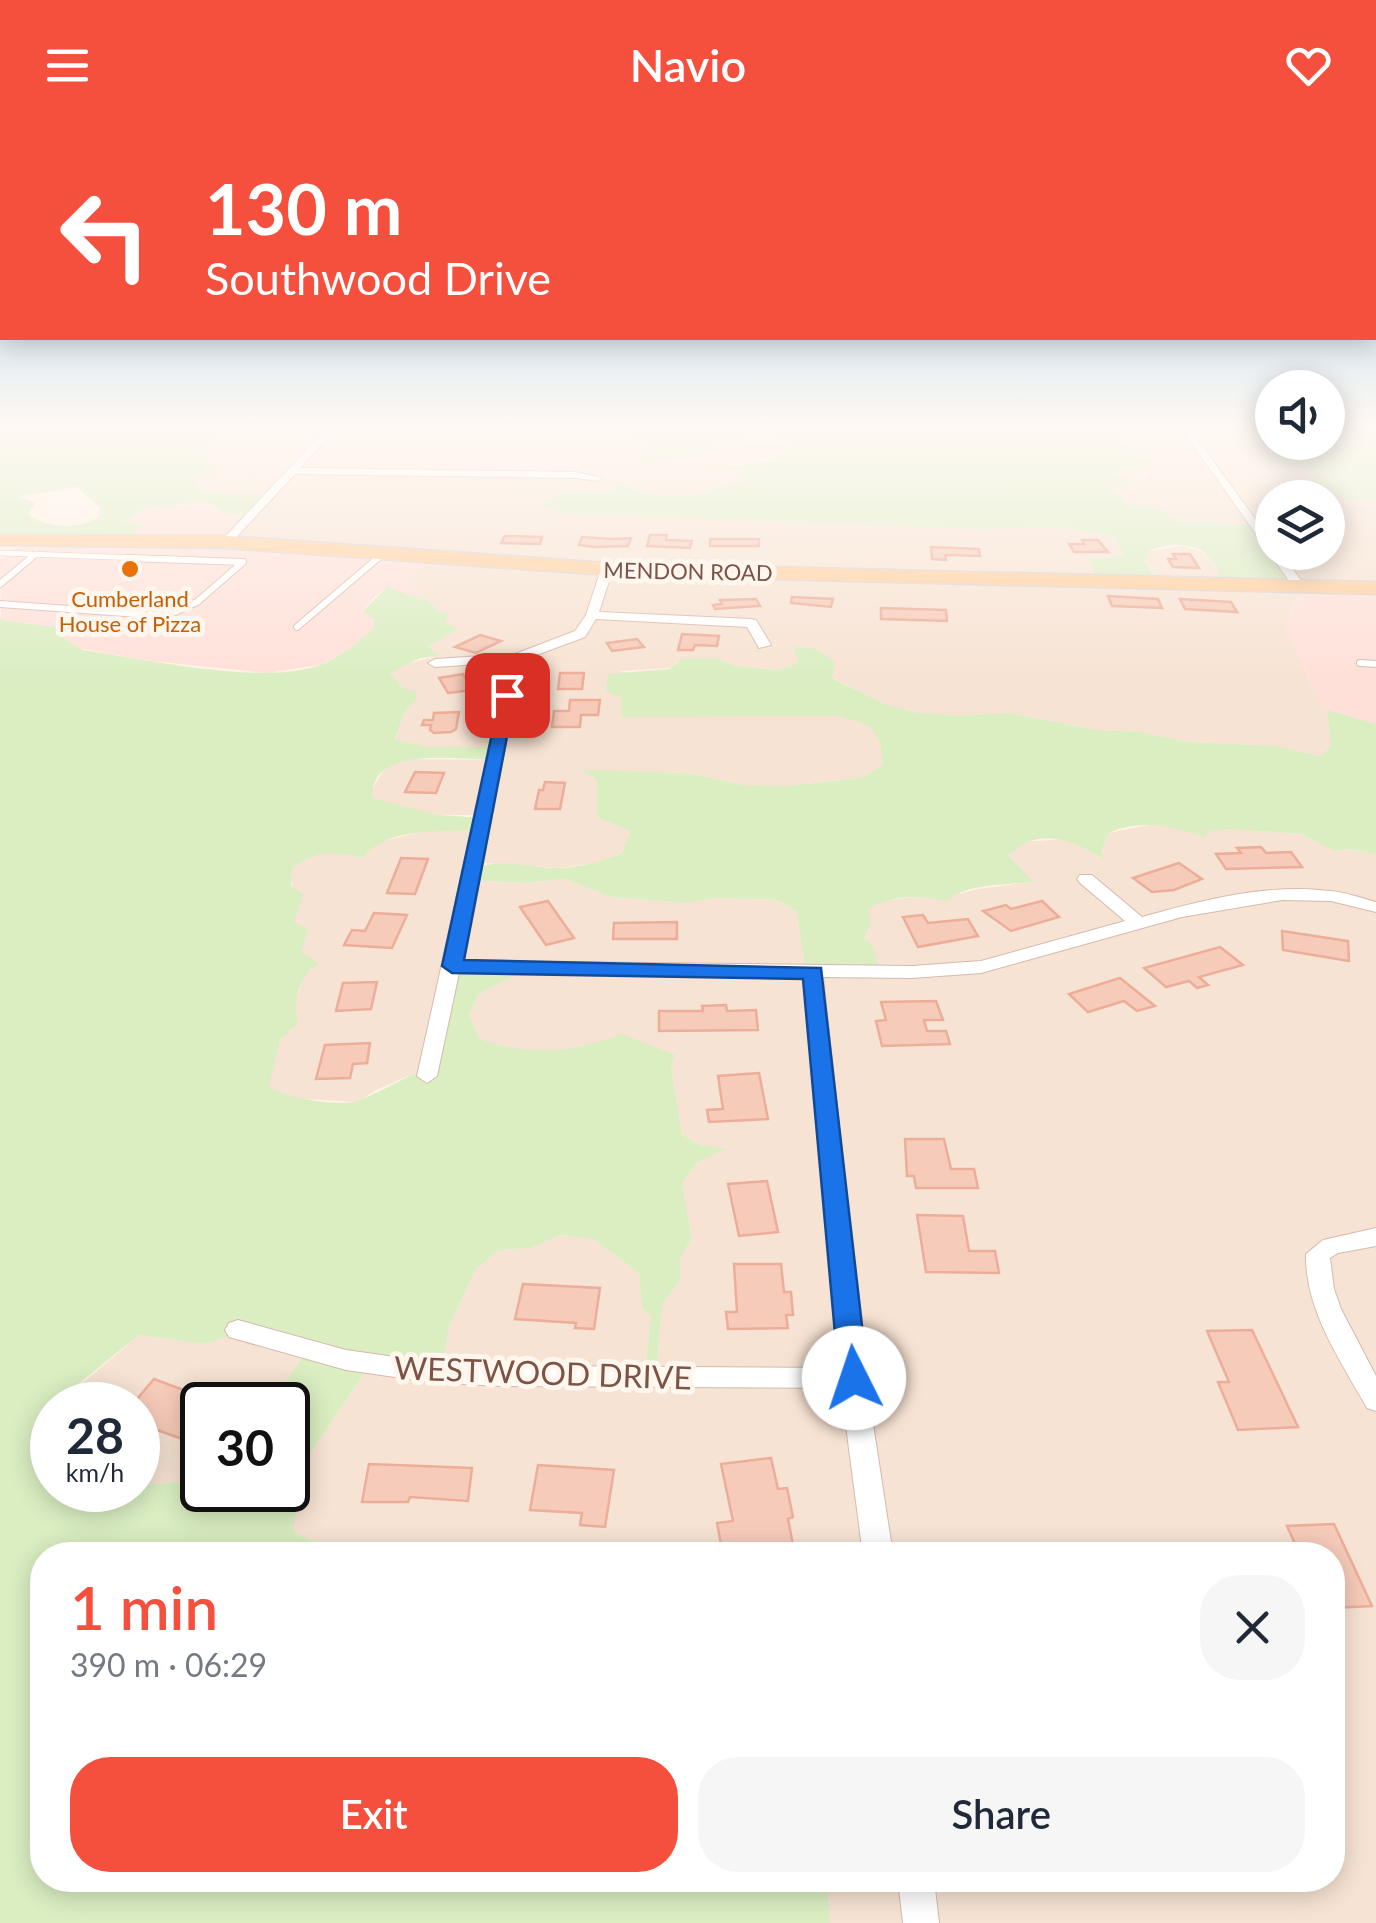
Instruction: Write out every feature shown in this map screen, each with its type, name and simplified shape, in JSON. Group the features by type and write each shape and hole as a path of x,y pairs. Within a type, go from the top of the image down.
{"main road":[{"name":"MENDON ROAD","path":"0,540 226,542 607,569 1376,588"}],"street":[{"path":"226,542 254,512"},
{"path":"436,663 517,658 580,634 592,615 607,569"},
{"path":"1287,570 1298,585"},
{"path":"592,615 751,623 764,645"},
{"path":"427,1076 517,658"},
{"path":"1086,880 1140,925"},
{"path":"452,966 813,972 977,968 1200,909 1279,893 1322,896 1376,907"},
{"path":"813,972 854,1378 876,1542"},
{"path":"1376,1237 1331,1246 1318,1254 1316,1268 1320,1290 1376,1400"},
{"name":"WESTWOOD DRIVE","path":"238,1330 346,1360 430,1372 854,1378"},
{"path":"917,1892 921,1923"}],"lane":[{"path":"130,556 151,540"},
{"path":"206,558 226,542"},
{"path":"0,553 243,562 198,602 166,616 0,604"},
{"path":"0,584 37,553"},
{"path":"297,628 381,555"},
{"path":"1360,663 1376,664"}],"shaded area":[{"path":"141,512 258,515 234,542 429,560 408,576 406,584 421,588 412,597 387,587 374,597 363,610 374,620 375,628 348,651 320,665 267,673 150,661 77,648 65,639 63,628 1,620 0,560 26,541 142,525 127,523"},
{"path":"261,512 560,512 1063,527 1114,537 1125,556 1089,560 1159,581 1145,561 1149,551 1183,546 1210,555 1219,567 1219,579 1302,588 1285,626 1317,697 1327,710 1331,745 1321,756 1275,746 1189,742 1140,732 1097,730 1010,713 959,716 914,712 885,704 831,677 795,648 798,663 779,670 735,666 716,658 679,661 669,668 619,671 808,715 839,716 870,725 880,743 883,764 862,778 786,786 743,785 688,773 584,771 597,779 597,817 630,831 622,853 595,863 559,868 484,863 473,880 524,883 564,879 612,897 687,903 715,898 778,900 797,912 806,973 865,939 871,923 867,909 880,901 925,896 947,901 950,896 978,889 1032,882 1008,855 1023,842 1066,839 1103,859 1101,854 1109,833 1153,824 1204,837 1208,831 1227,829 1301,834 1334,851 1350,849 1376,854 1376,1923 830,1923 828,1892 1345,1892 1345,1542 316,1542 292,1532 295,1512 310,1512 310,1454 368,1368 440,1376 450,1324 476,1269 499,1250 530,1248 561,1235 593,1239 639,1273 642,1308 651,1316 644,1378 656,1382 662,1304 680,1281 680,1259 692,1238 682,1183 697,1163 724,1150 700,1145 682,1135 671,1069 674,1056 622,1035 577,1050 514,1051 480,1039 469,1015 478,995 522,971 460,969 431,1066 358,1102 286,1098 268,1087 280,1040 298,1024 294,1006 304,975 293,922 291,868 315,854 331,851 361,858 377,843 423,831 468,831 473,815 438,815 386,805 372,799 372,789 386,767 402,759 494,760 497,747 426,747 395,740 406,709 403,688 390,673 398,666 437,656 428,646 458,629 444,623 448,614 436,610 430,602 412,597 420,589 406,584 408,576 428,561 233,543"},
{"path":"1165,512 1255,512 1255,526 1185,521"},
{"path":"1345,512 1376,512 1376,589 1302,583 1292,570 1345,570"},
{"path":"1302,589 1376,589 1376,724 1342,717 1327,710 1317,697 1285,626"},
{"path":"238,1333 306,1352 286,1382 180,1382 180,1482 160,1483 160,1382 84,1382 139,1335 204,1344"}],"green space":[{"path":"0,512 30,512 36,519 53,525 72,526 99,517 100,512 141,512 127,522 144,525 125,539 0,541"},
{"path":"222,512 260,512 257,515"},
{"path":"558,512 1165,512 1185,521 1255,526 1255,570 1289,570 1302,583 1219,579 1212,558 1183,545 1149,551 1145,562 1159,581 1099,582 1089,559 1124,556 1114,537 1063,527 975,529"},
{"path":"387,587 430,602 436,610 449,614 445,623 459,629 428,646 439,656 420,658 390,673 403,688 416,692 416,701 406,709 395,739 426,747 498,747 495,760 440,758 401,762 385,769 375,781 372,798 438,815 484,818 481,830 401,835 373,847 362,858 325,854 292,868 291,886 303,894 294,922 308,929 301,952 318,963 299,990 298,1024 280,1040 269,1087 314,1101 351,1102 369,1096 431,1066 453,971 524,970 478,995 469,1015 480,1039 517,1048 551,1050 622,1034 675,1055 671,1069 682,1135 700,1145 726,1149 697,1163 682,1183 692,1238 680,1259 680,1281 662,1304 656,1382 644,1378 651,1316 642,1308 639,1273 593,1239 561,1235 530,1248 499,1250 476,1269 450,1324 440,1376 368,1368 310,1454 310,1382 286,1382 306,1352 238,1333 204,1344 139,1335 81,1382 30,1382 30,1512 160,1512 160,1483 180,1482 180,1512 296,1512 293,1532 316,1542 30,1542 30,1892 828,1892 830,1923 0,1923 0,617 64,628 65,639 83,650 205,669 270,673 323,664 374,628 374,620 363,611"},
{"path":"794,647 817,649 835,662 832,678 885,704 914,712 959,716 1009,713 1097,730 1140,732 1189,742 1275,746 1321,756 1331,745 1327,710 1376,724 1376,854 1350,849 1334,851 1301,834 1227,829 1209,831 1204,837 1145,825 1109,833 1101,853 1105,860 1069,842 1032,840 1008,855 1033,882 976,888 947,901 896,898 868,909 871,923 865,938 874,947 879,972 806,973 797,912 778,900 715,898 687,903 612,897 564,879 524,883 473,880 473,871 492,864 568,867 622,853 630,831 597,817 597,779 582,770 688,773 743,785 786,786 862,778 883,764 880,743 870,726 839,716 621,717 622,698 606,691 608,674 669,669 682,659 716,658 735,666 779,670 798,663"}],"building":[{"path":"650,535 692,541 690,548 647,546"},
{"path":"505,536 542,537 540,544 501,543"},
{"path":"582,537 631,538 628,546 595,547 579,545"},
{"path":"710,539 759,539 759,546 710,546"},
{"path":"1082,540 1098,540 1108,552 1074,552 1069,544 1084,544"},
{"path":"931,547 979,549 980,556 945,555 946,560 932,559"},
{"path":"1173,554 1190,554 1199,568 1173,567 1168,559 1176,559"},
{"path":"1108,596 1158,599 1162,608 1112,606"},
{"path":"792,597 833,599 831,607 791,603"},
{"path":"756,599 760,606 715,609 713,605 722,604 720,600"},
{"path":"1180,599 1231,602 1237,612 1185,609"},
{"path":"881,608 946,610 947,621 881,619"},
{"path":"682,634 719,636 717,646 695,645 693,650 678,650"},
{"path":"480,635 501,641 476,653 455,647"},
{"path":"637,639 644,647 612,651 607,643"},
{"path":"560,673 584,673 582,689 558,689"},
{"path":"463,674 473,690 448,693 439,678"},
{"path":"570,700 600,700 598,715 581,715 580,727 552,727 554,711 569,711"},
{"path":"459,712 456,729 451,732 434,733 431,725 422,725 424,720 433,720 434,713"},
{"path":"415,772 444,773 436,793 405,792"},
{"path":"545,782 565,783 560,809 535,809"},
{"path":"1261,847 1266,853 1291,852 1302,867 1226,869 1216,854"},
{"path":"401,858 428,859 415,894 387,893"},
{"path":"1179,863 1202,879 1174,890 1152,892 1133,878"},
{"path":"548,901 574,938 546,945 520,907"},
{"path":"1042,901 1059,917 1011,931 983,911 1006,905 1011,909"},
{"path":"374,913 407,915 392,948 344,945 352,930 365,931"},
{"path":"923,915 928,923 968,919 978,936 918,947 903,917"},
{"path":"677,922 677,939 613,939 614,923"},
{"path":"1282,931 1348,941 1349,961 1283,950"},
{"path":"1220,947 1243,965 1199,977 1208,985 1197,988 1189,981 1166,987 1144,968"},
{"path":"1120,978 1155,1006 1137,1011 1124,1001 1088,1012 1069,994"},
{"path":"377,982 371,1009 336,1011 343,983"},
{"path":"936,1001 943,1020 924,1020 927,1031 946,1031 950,1044 882,1046 876,1021 886,1020 881,1002"},
{"path":"726,1005 727,1011 756,1010 758,1030 659,1031 659,1011 703,1011 702,1006"},
{"path":"370,1043 367,1063 353,1064 350,1078 316,1079 325,1045"},
{"path":"759,1073 768,1119 709,1122 707,1110 723,1109 718,1076"},
{"path":"905,1139 944,1139 951,1169 974,1169 978,1188 916,1188 914,1176 907,1176"},
{"path":"767,1181 778,1232 739,1236 728,1184"},
{"path":"917,1215 963,1216 969,1251 995,1251 999,1273 926,1272"},
{"path":"734,1264 781,1264 784,1292 791,1292 793,1315 786,1315 788,1328 728,1329 726,1312 737,1312"},
{"path":"523,1284 600,1288 594,1329 575,1328 576,1323 515,1319"},
{"path":"1252,1330 1298,1427 1238,1430 1218,1382 1229,1382 1207,1331"},
{"path":"154,1379 180,1389 180,1438 160,1431 160,1382 151,1382"},
{"path":"771,1458 778,1489 787,1488 793,1517 788,1519 792,1542 721,1542 717,1523 733,1521 721,1464"},
{"path":"369,1464 472,1468 468,1501 410,1497 408,1502 362,1502"},
{"path":"538,1465 614,1470 605,1527 580,1525 582,1513 530,1510"},
{"path":"1334,1524 1342,1542 1294,1542 1287,1526"},
{"path":"1345,1548 1372,1606 1345,1607"}],"place":[{"name":"Cumberland House of Pizza","path":"130,569"}],"route":[{"path":"507,695 452,966 813,972 854,1378"}]}
